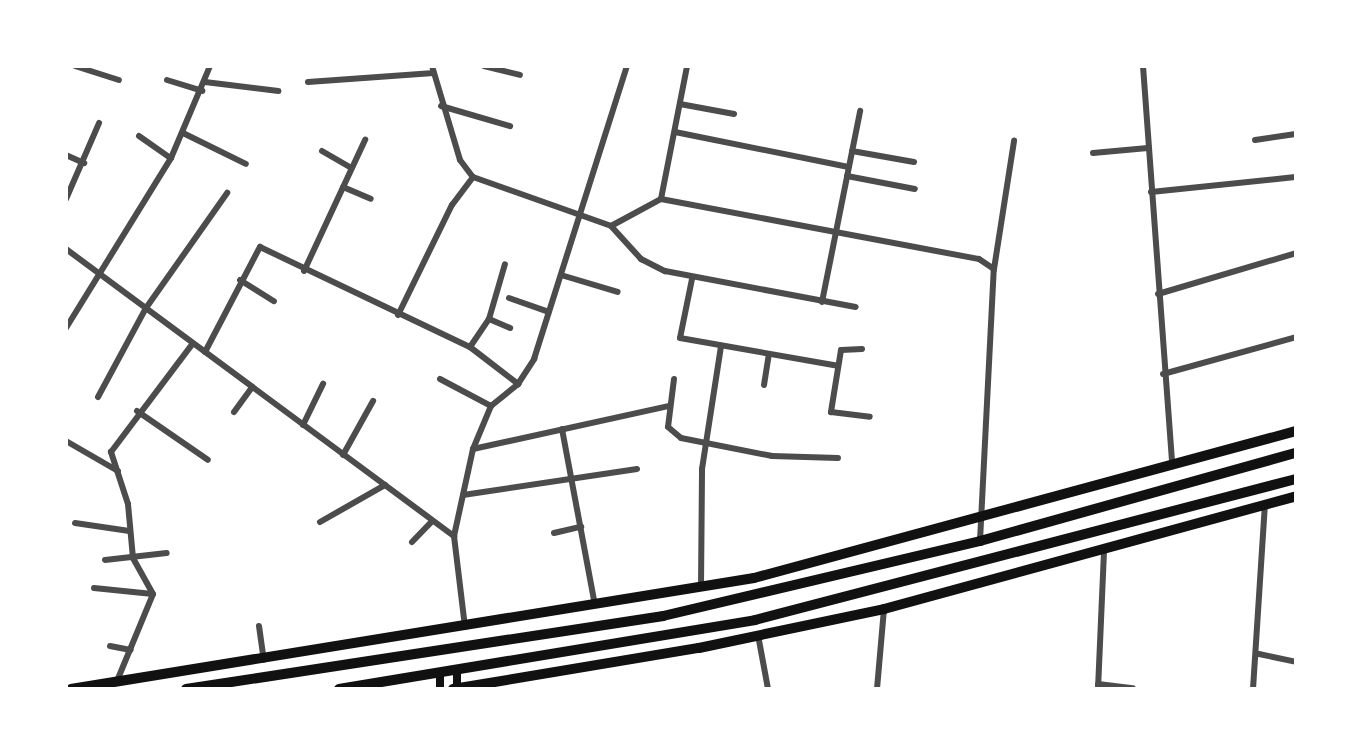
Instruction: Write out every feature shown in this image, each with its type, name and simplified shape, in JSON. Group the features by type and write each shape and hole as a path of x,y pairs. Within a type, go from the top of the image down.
{"highway":[{"path":"71,689 264,661 596,607 754,578 1113,484 1172,465 1296,431"},
{"path":"186,689 663,616 760,595 980,541 1119,505 1296,453"},
{"path":"339,689 694,631 813,606 934,577 1296,479"},
{"path":"1113,484 1119,505"},
{"path":"1264,488 1265,504"},
{"path":"455,689 699,648 884,609 1296,496"},
{"path":"1034,550 1036,569"},
{"path":"934,577 941,594"},
{"path":"754,578 760,595"},
{"path":"660,596 663,616"},
{"path":"629,601 633,620"},
{"path":"813,606 818,624"},
{"path":"694,631 699,648"},
{"path":"302,654 306,672"}],"main road":[{"path":"455,689 457,670"},
{"path":"440,672 440,689"},
{"path":"481,689 492,683"}],"street":[{"path":"75,66 119,80"},
{"path":"66,328 171,158 202,91 210,66"},
{"path":"484,66 520,75"},
{"path":"465,628 453,537 473,449 491,406 518,384 534,359 627,66"},
{"path":"661,199 687,66"},
{"path":"1143,66 1163,374 1172,465"},
{"path":"308,82 433,70 441,106 460,160 473,177 611,226 641,259 692,279 856,307"},
{"path":"167,80 202,91"},
{"path":"205,82 278,91"},
{"path":"680,104 734,114"},
{"path":"441,106 510,126"},
{"path":"822,302 860,111"},
{"path":"66,199 84,163 99,123"},
{"path":"675,132 849,167"},
{"path":"183,133 246,164"},
{"path":"1255,140 1296,134"},
{"path":"139,136 171,158"},
{"path":"304,271 365,140"},
{"path":"980,541 994,269 1014,141"},
{"path":"1093,153 1148,148"},
{"path":"322,151 352,168"},
{"path":"852,151 914,162"},
{"path":"66,155 84,163"},
{"path":"847,176 915,189"},
{"path":"398,315 452,205 473,177"},
{"path":"1151,192 1295,177"},
{"path":"343,187 371,199"},
{"path":"98,397 146,308 227,193"},
{"path":"611,226 661,199 979,259 994,269"},
{"path":"205,352 240,280 260,247 304,271 470,347 518,384"},
{"path":"66,249 453,537"},
{"path":"1158,294 1296,253"},
{"path":"470,347 489,320 505,264"},
{"path":"561,275 618,292"},
{"path":"692,279 680,338 838,366"},
{"path":"240,280 274,301"},
{"path":"509,298 549,312"},
{"path":"489,320 510,328"},
{"path":"1163,374 1296,338"},
{"path":"153,594 133,558 118,471 111,452 137,411 193,344"},
{"path":"701,588 706,444 721,346"},
{"path":"862,349 840,350 831,411 870,417"},
{"path":"764,385 769,355"},
{"path":"440,379 491,406"},
{"path":"674,379 668,427 681,438 772,456 838,458"},
{"path":"303,425 323,384"},
{"path":"234,412 252,387"},
{"path":"343,455 372,401"},
{"path":"473,449 669,406"},
{"path":"137,411 208,460"},
{"path":"562,429 596,607"},
{"path":"66,441 118,471"},
{"path":"463,495 637,469"},
{"path":"320,522 385,485"},
{"path":"1253,689 1259,654 1265,504"},
{"path":"412,542 432,521"},
{"path":"75,523 129,531"},
{"path":"554,533 581,528"},
{"path":"1104,549 1098,687 1133,688"},
{"path":"105,560 167,553"},
{"path":"94,588 153,594"},
{"path":"116,682 153,594"},
{"path":"877,689 884,609"},
{"path":"260,626 264,661"},
{"path":"758,636 768,689"},
{"path":"110,646 131,650"},
{"path":"1259,654 1296,662"}]}
